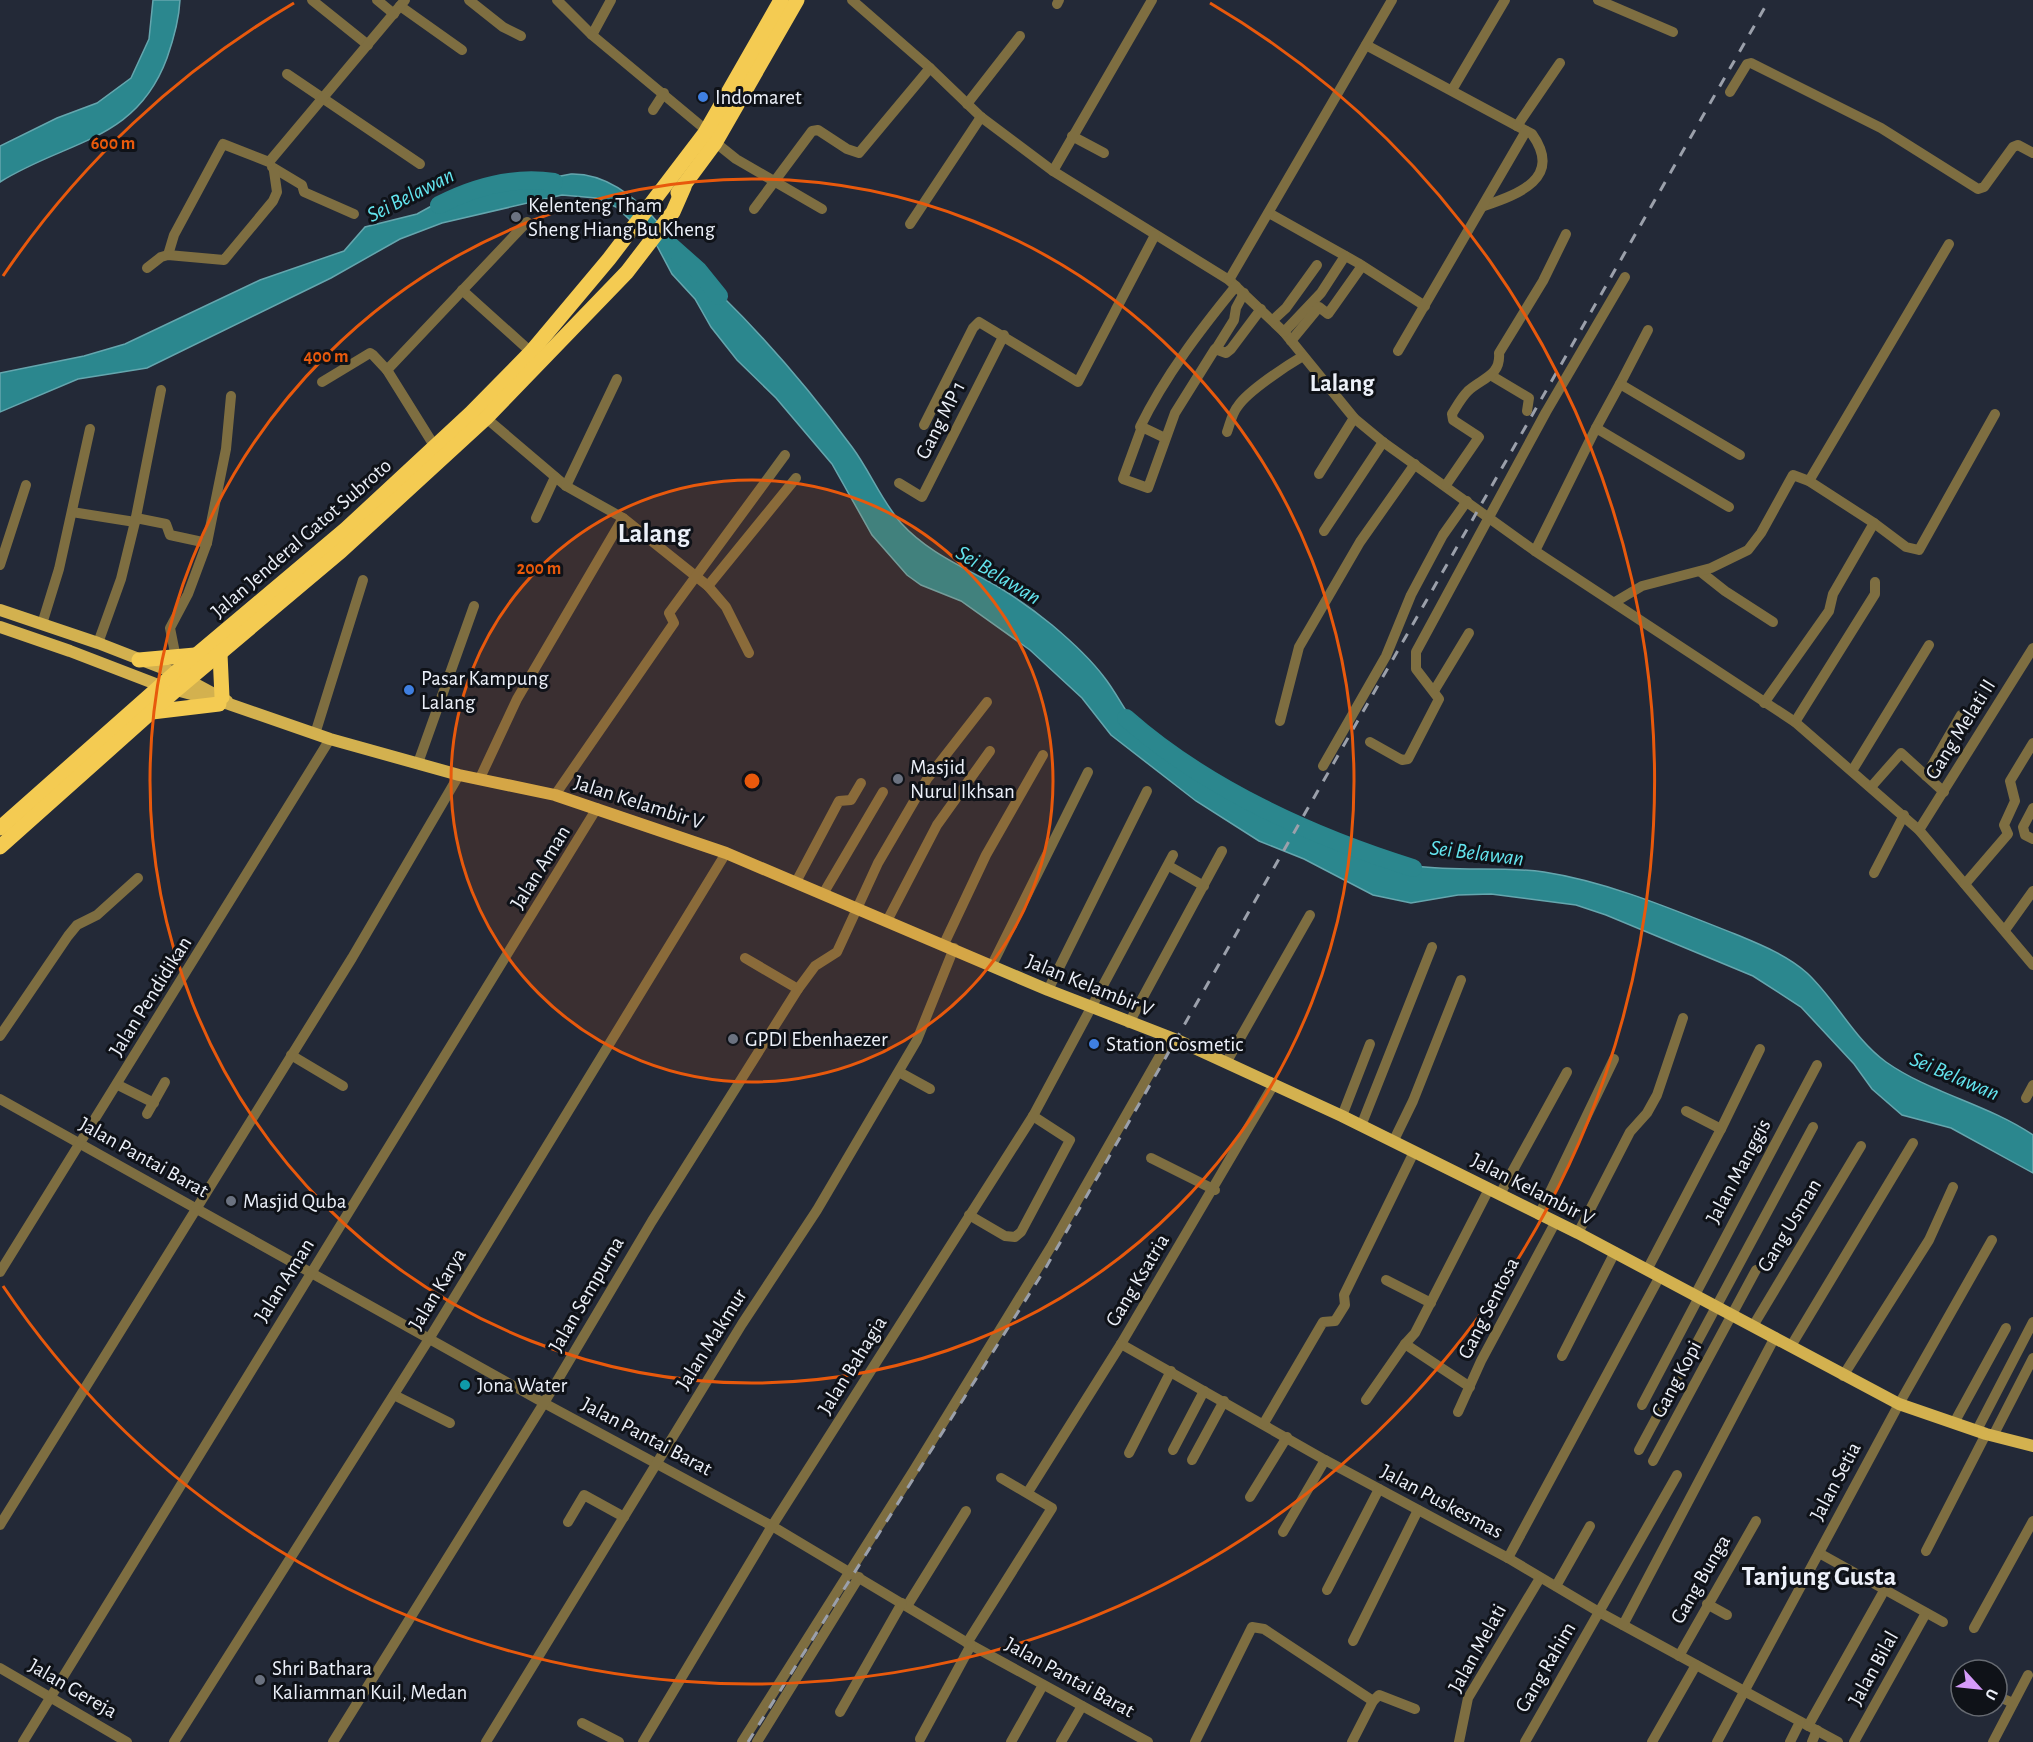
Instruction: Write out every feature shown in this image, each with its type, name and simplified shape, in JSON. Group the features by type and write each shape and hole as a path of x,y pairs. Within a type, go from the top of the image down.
{"highway":[{"path":"666,204 684,187 781,0"},
{"path":"619,266 666,204 798,0"},
{"name":"Jalan Jenderal Gatot Subroto","path":"180,670 220,654 341,551 486,418 603,294 619,266"},
{"name":"Jalan Jenderal Gatot Subroto","path":"0,828 198,654 346,529 435,447 619,266"},
{"path":"152,712 224,702 220,654"},
{"path":"139,660 180,670"},
{"name":"Jalan Jenderal Gatot Subroto","path":"0,847 176,690 180,670"}],"main road":[{"path":"0,610 98,643 139,660"},
{"name":"Jalan Kelambir V","path":"0,627 161,686 224,702 330,739 459,775 555,795 726,852 1048,990 1170,1038 1274,1084 1578,1233 1899,1404 1985,1433 2033,1446"},
{"name":"Jalan Kelambir V","path":"180,670 224,702"}],"street":[{"path":"312,0 368,45"},
{"path":"377,0 400,7 462,50"},
{"path":"469,0 503,27 521,36"},
{"path":"556,0 592,35 664,93 736,159 822,209"},
{"path":"592,35 611,0"},
{"path":"852,0 930,68 981,117 1053,171 1236,286 1273,321 1354,418 1383,442 1535,551 1795,722 1919,830 2006,930 2030,962"},
{"path":"1053,171 1152,0"},
{"path":"1236,286 1234,320 1175,413 1148,488 1123,479 1142,427 1140,426 1163,384 1236,286 1269,213 1392,0"},
{"path":"1452,90 1505,0"},
{"path":"1598,0 1673,32"},
{"path":"147,268 168,255 224,260 273,201 277,192 271,166 323,96 400,7"},
{"path":"967,104 1020,36"},
{"path":"1366,45 1532,134 1541,146 1544,161 1541,173 1534,182 1509,197 1484,206"},
{"path":"1398,351 1484,206 1521,129 1560,63"},
{"path":"1730,92 1747,64 1751,63 1881,128 1978,189 1984,187 2013,147 2018,145 2033,153"},
{"path":"754,209 776,183 812,131 816,129 847,149 859,153 930,68"},
{"path":"287,74 323,96 420,164"},
{"path":"653,110 664,93"},
{"path":"910,224 981,117"},
{"path":"1072,136 1104,153"},
{"path":"168,255 174,235 223,144 271,166 302,185 304,192 354,214"},
{"path":"1269,213 1362,266 1425,306"},
{"path":"387,370 527,222"},
{"path":"1446,485 1479,437 1453,420 1452,414 1470,390 1492,376 1500,361 1499,353 1543,282 1566,234"},
{"path":"924,425 976,324 983,324 1004,335 1078,382 1155,235"},
{"path":"1809,482 1949,244"},
{"path":"1287,337 1316,305 1345,256"},
{"path":"1273,321 1286,308 1317,265"},
{"path":"1316,305 1328,314 1362,266"},
{"path":"1370,742 1402,760 1408,759 1439,699 1416,669 1416,652 1546,412 1625,277"},
{"path":"462,290 531,352"},
{"path":"1216,349 1226,353 1229,351 1261,309"},
{"path":"1535,551 1648,330"},
{"name":"Gang MP 1","path":"899,483 922,497 1004,335"},
{"path":"322,382 370,353 387,370 435,447"},
{"path":"1227,432 1242,402 1282,368 1303,356"},
{"path":"1492,376 1529,398 1527,411"},
{"path":"566,486 617,379"},
{"path":"1620,384 1740,455"},
{"path":"98,643 121,579 136,520 161,390"},
{"path":"180,670 170,628 188,594 207,543 226,449 231,396"},
{"path":"1615,602 1642,586 1701,572 1738,556 1754,544 1793,475 1809,482 1874,523 1906,547 1919,550 1995,414"},
{"path":"486,418 566,486 623,518 708,586 726,607 749,652"},
{"path":"1319,474 1354,418"},
{"path":"1142,427 1165,438"},
{"path":"1596,428 1729,507"},
{"path":"42,624 59,569 90,429"},
{"path":"1323,531 1383,442"},
{"path":"555,795 674,623 668,614 785,455"},
{"path":"1280,721 1299,647 1360,542 1415,464"},
{"path":"536,518 555,477"},
{"path":"708,586 796,478"},
{"path":"0,565 26,485"},
{"path":"1323,766 1386,656 1411,595 1443,535 1467,501"},
{"path":"72,512 166,524 170,535 207,543"},
{"path":"480,778 513,706 623,518"},
{"path":"1764,703 1829,610 1833,594 1874,523"},
{"path":"1701,572 1725,591 1773,622"},
{"path":"315,734 363,580"},
{"path":"1795,722 1875,594 1875,582"},
{"path":"418,763 474,606"},
{"path":"1434,691 1469,633"},
{"path":"1852,771 1929,645"},
{"name":"Gang Melati II","path":"1919,830 2033,648"},
{"name":"Jalan Sempurna","path":"333,1742 544,1403 652,1221 798,989 815,966 837,952 856,906 878,863 927,779 987,702"},
{"path":"1926,776 1961,715"},
{"name":"Jalan Pendidikan","path":"0,1272 118,1085 330,739"},
{"path":"1965,884 2008,834 2004,825 2015,801 2010,781 2033,743"},
{"path":"887,921 938,825 990,751"},
{"path":"1871,787 1898,753 1944,792"},
{"name":"Jalan Makmur","path":"486,1742 742,1324 817,1210 899,1072 917,1040 949,946 986,855 1043,755"},
{"path":"992,965 1088,772"},
{"path":"0,1526 352,958 459,775"},
{"path":"796,882 839,801 851,800 861,783"},
{"path":"1048,990 1147,791"},
{"path":"823,894 884,792"},
{"name":"Jalan Aman","path":"23,1742 597,808"},
{"path":"2033,808 2023,827 2025,835 2033,839"},
{"path":"1874,873 1904,815"},
{"path":"1130,1023 1222,851"},
{"name":"Jalan Karya","path":"174,1742 429,1339 726,852"},
{"name":"Jalan Bahagia","path":"644,1742 772,1526 1033,1116 1171,860 1204,886"},
{"path":"0,1036 76,925 97,915 138,878"},
{"path":"2006,930 2033,891"},
{"path":"1226,1063 1310,915"},
{"path":"1361,1126 1432,947"},
{"path":"2030,962 2033,947"},
{"path":"745,958 798,989"},
{"path":"1393,1142 1413,1101 1461,980"},
{"path":"1578,1233 1630,1132 1647,1113 1656,1095 1683,1018"},
{"path":"742,1742 848,1570 914,1470 1052,1245 1170,1038"},
{"path":"1342,1116 1371,1044"},
{"path":"1647,1270 1760,1049"},
{"path":"291,1055 343,1086"},
{"path":"1539,1215 1614,1059"},
{"name":"Jalan Manggis","path":"1642,1405 1817,1065"},
{"path":"899,1072 930,1089"},
{"path":"1366,1400 1405,1344 1415,1334 1495,1191 1567,1072"},
{"path":"147,1114 165,1082"},
{"name":"Gang Ksatria","path":"1028,1492 1215,1190 1274,1084"},
{"path":"118,1085 154,1102"},
{"path":"2026,1098 2033,1085"},
{"name":"Jalan Pantai Barat","path":"0,1099 544,1403 772,1526 969,1644 1148,1742"},
{"path":"1686,1111 1721,1129"},
{"path":"969,1215 1005,1236 1015,1238 1021,1232 1070,1140 1033,1116"},
{"path":"1639,1450 1715,1305 1813,1127"},
{"path":"1791,1346 1913,1143"},
{"name":"Gang Usman","path":"1753,1326 1861,1146"},
{"path":"1264,1423 1323,1322 1335,1321 1344,1307 1344,1295 1414,1152"},
{"path":"1151,1158 1215,1190"},
{"path":"1843,1376 1929,1240 1953,1187"},
{"name":"Gang Sentosa","path":"1458,1412 1481,1361 1555,1222"},
{"name":"Jalan Setia","path":"1717,1742 1899,1404 1992,1240"},
{"path":"1562,1356 1614,1252"},
{"name":"Gang Kopi","path":"1653,1461 1756,1270"},
{"path":"1508,1558 1660,1276"},
{"path":"1386,1280 1431,1303"},
{"path":"1926,1551 1985,1433 2033,1322"},
{"path":"1954,1423 2006,1328"},
{"path":"1623,1625 1775,1338"},
{"name":"Jalan Puskesmas","path":"1121,1344 1264,1423 1325,1460 1508,1558 1599,1612 1838,1742"},
{"path":"1405,1344 1470,1387"},
{"path":"1985,1433 2033,1358"},
{"path":"1129,1453 1171,1371"},
{"path":"1173,1450 1204,1391"},
{"path":"394,1395 450,1423"},
{"path":"1192,1460 1224,1401"},
{"path":"1250,1497 1287,1437"},
{"path":"1283,1532 1325,1460"},
{"name":"Gang Rahim","path":"1525,1742 1677,1475"},
{"path":"920,1739 969,1644 1052,1510 1052,1506 1001,1478"},
{"path":"1327,1590 1379,1489"},
{"path":"568,1522 583,1495 624,1517"},
{"path":"1353,1641 1418,1510"},
{"path":"840,1712 905,1604 966,1512"},
{"name":"Gang Bunga","path":"1679,1656 1756,1521"},
{"path":"1974,1628 2016,1556 2033,1521"},
{"path":"1556,1586 1590,1526"},
{"path":"1818,1553 1943,1622"},
{"path":"758,1742 859,1577"},
{"name":"Jalan Melati","path":"1459,1742 1468,1698 1540,1578"},
{"path":"1790,1742 1809,1726 1885,1589"},
{"path":"1707,1604 1727,1615"},
{"name":"Jalan Bilal","path":"1854,1742 1926,1613"},
{"path":"1195,1742 1252,1627 1264,1629 1373,1701"},
{"path":"1652,1742 1696,1665"},
{"name":"Jalan Gereja","path":"0,1668 127,1742"},
{"path":"1993,1742 2028,1675"},
{"path":"1011,1742 1043,1685"},
{"path":"1352,1742 1373,1701 1380,1694 1415,1709"},
{"path":"2009,1701 2013,1703"},
{"path":"1061,1742 1082,1706"},
{"path":"582,1723 619,1742"},
{"path":"1809,1726 1812,1742"}],"shaded area":[{"path":"153,0 180,0 179,15 167,58 154,86 137,107 118,123 97,136 25,168 0,182 0,146 57,118 97,103 131,78 149,39"},
{"name":"Sei Belawan","path":"571,174 597,178 610,183 643,207 665,231 677,254 727,301 813,396 858,456 887,505 901,523 923,543 1007,592 1059,631 1098,670 1140,729 1153,743 1170,755 1286,821 1363,853 1416,866 1448,869 1528,870 1568,877 1641,898 1772,950 1807,973 1864,1042 1886,1062 1921,1082 1997,1115 2033,1135 2033,1173 1951,1128 1902,1115 1872,1089 1854,1064 1801,1007 1753,976 1606,915 1576,905 1491,894 1458,895 1411,903 1373,895 1304,859 1259,841 1196,801 1111,735 1082,698 1030,650 961,601 921,585 907,575 872,535 832,464 776,398 737,360 711,327 695,299 672,274 656,244 616,207 596,198 562,195 442,223 400,239 331,278 147,368 78,379 0,412 0,373 84,356 125,344 260,280 344,251 365,227 417,214 446,198"}],"waterway":[{"name":"Sei Belawan","path":"439,205 494,184 524,181 554,182"},
{"name":"Sei Belawan","path":"654,231 698,270 719,296"},
{"name":"Sei Belawan","path":"1126,718 1190,767 1262,808 1337,841 1413,868"}],"railway":[{"path":"748,1742 1045,1269 1769,0"}],"place":[{"name":"Indomaret","path":"703,97"},
{"name":"Kelenteng Tham Sheng Hiang Bu Kheng","path":"516,217"},
{"name":"Pasar Kampung Lalang","path":"409,690"},
{"name":"Masjid Nurul Ikhsan","path":"898,779"},
{"name":"GPDI Ebenhaezer","path":"733,1039"},
{"name":"Station Cosmetic","path":"1094,1044"},
{"name":"Masjid Quba","path":"231,1201"},
{"name":"Jona Water","path":"465,1385"},
{"name":"Shri Bathara Kaliamman Kuil, Medan","path":"260,1680"}],"district":[{"name":"Lalang","path":"1342,383"},
{"name":"Lalang","path":"654,533"},
{"name":"Tanjung Gusta","path":"1819,1576"}]}
